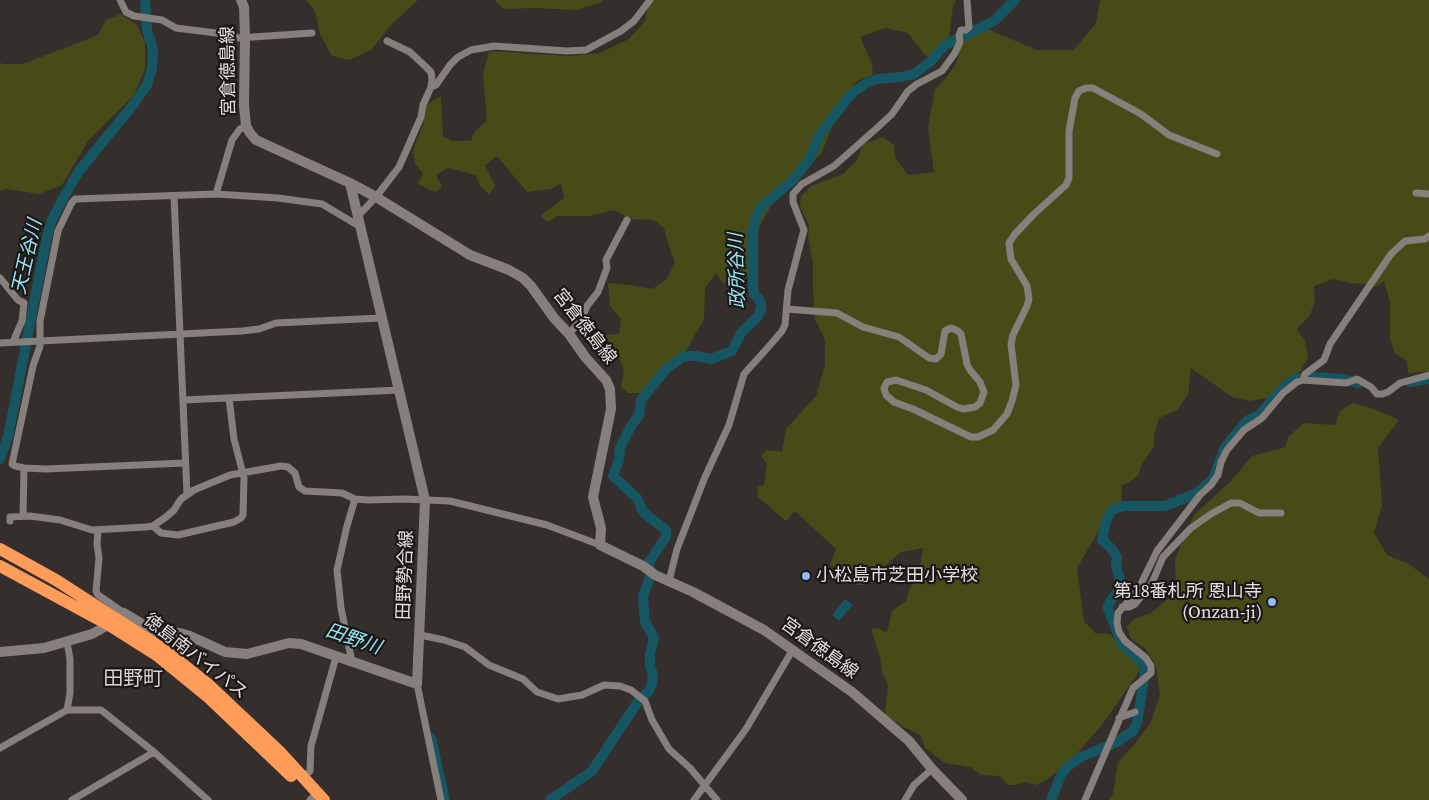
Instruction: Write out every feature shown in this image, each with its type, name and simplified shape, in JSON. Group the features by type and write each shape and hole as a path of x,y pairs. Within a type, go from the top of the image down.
{"highway":[{"name":"徳島南バイパス","path":"0,549 56,580 166,651 209,686 279,751 304,777 315,800"},
{"name":"徳島南バイパス","path":"0,566 117,619 207,696 315,800"}],"main road":[{"name":"宮倉徳島線","path":"243,2 246,126 256,140 350,183 470,255 523,278 586,358 606,380 610,389 611,409 593,497 601,528 600,545 731,611 764,630 852,692 909,741 932,769 962,800"},
{"name":"田野勢合線","path":"350,183 425,500 417,684"},
{"path":"0,652 31,650 68,642 92,634 117,619 156,633 180,633 190,636 225,652 247,654 289,643 302,644 417,684"}],"street":[{"path":"120,0 126,12 134,16 162,20 176,28 232,35 238,38 312,33"},
{"path":"431,87 436,85 458,57 471,50 494,46 567,51 586,50 621,31 634,21 650,0"},
{"path":"669,581 677,549 705,477 730,425 744,374 782,331 787,308 788,290 804,230 793,202 793,194 802,184 834,166 892,114 908,91 942,71 955,53 960,42 959,35 961,30 966,30 969,27 967,0"},
{"path":"185,463 24,468 12,464 38,341 40,321 58,231 74,199 216,194 314,202 358,221 399,167 421,117 422,105 431,87 431,72 410,52 387,41"},
{"path":"787,308 837,313 863,327 899,337 929,358 936,359 941,354 945,330 951,328 958,331 961,334 967,364 980,382 984,392 980,403 974,407 964,409 926,390 896,380 886,382 884,388 886,396 894,402 932,417 971,437 978,437 993,430 1007,414 1016,384 1011,344 1029,299 1027,286 1011,259 1009,243 1034,214 1066,185 1070,178 1069,131 1075,98 1079,91 1093,88 1141,114 1169,136 1216,154"},
{"path":"216,194 232,140 240,129 246,126"},
{"path":"1416,193 1429,194"},
{"path":"174,196 187,494"},
{"path":"569,334 581,320 587,306 598,292 606,268 606,260 628,220"},
{"path":"1303,380 1305,374 1324,360 1330,344 1395,250 1404,241 1425,239 1429,236"},
{"path":"0,278 18,300 24,302 22,322 15,342"},
{"path":"0,343 242,331 258,329 276,323 381,318"},
{"path":"1085,800 1133,688 1151,673 1151,666 1146,658 1125,641 1119,632 1117,623 1118,613 1138,590 1157,551 1200,495 1212,485 1218,475 1221,462 1227,450 1244,430 1269,411 1290,386 1303,380 1346,383 1357,379 1371,387 1377,394 1382,394 1400,383 1429,374"},
{"path":"183,400 400,390"},
{"path":"153,526 161,533 178,535 234,522 241,518 244,509 243,472 234,439 229,398"},
{"path":"10,521 10,517 23,516 60,520 92,530 153,526 174,510 181,499 187,494 230,475 282,466 288,467 295,473 301,490 342,493 354,499 450,501 547,525 600,545"},
{"path":"23,516 24,468"},
{"path":"350,660 337,570 354,499"},
{"path":"1122,607 1129,607 1135,604 1152,583 1162,557 1191,528 1210,514 1231,503 1240,502 1260,513 1281,513"},
{"path":"98,530 99,558 96,591 117,619"},
{"path":"420,635 465,647 489,664 523,678 537,692 558,699 576,696 604,685 613,684 631,690 642,698 649,707 652,720 669,749 690,768 717,800"},
{"path":"67,710 70,693 68,642"},
{"path":"694,800 746,729 792,651"},
{"path":"304,777 310,771 311,746 336,657"},
{"path":"417,684 440,800"},
{"path":"0,748 67,710 101,710 154,752 208,800"},
{"path":"1119,718 1135,712"},
{"path":"72,800 154,752"},
{"path":"905,800 914,785 932,769"}],"green space":[{"path":"306,0 418,0 390,26 372,49 350,60 332,56 320,34 315,11"},
{"path":"495,0 603,0 577,10 503,9"},
{"path":"649,0 956,0 953,6 948,48 936,63 925,55 908,33 885,28 860,37 872,64 873,75 857,81 843,99 822,152 803,172 786,180 774,200 755,237 757,271 744,279 734,278 723,284 716,273 705,288 704,319 686,351 665,367 645,393 628,393 621,387 624,370 618,355 605,335 619,334 621,319 610,306 608,283 652,289 666,280 675,262 664,228 654,220 632,219 614,210 590,216 557,216 548,222 540,216 564,198 561,183 551,189 527,192 497,156 485,165 495,186 489,194 480,186 476,175 448,168 436,175 442,187 435,192 418,184 423,173 415,164 413,150 423,125 426,105 441,96 443,136 452,141 471,141 475,131 487,121 483,75 489,51 569,56 600,53 629,39 645,21"},
{"path":"1100,0 1429,0 1429,371 1408,373 1407,361 1395,353 1390,339 1390,302 1384,281 1374,287 1333,279 1314,286 1315,300 1310,315 1297,329 1305,341 1308,357 1301,371 1283,381 1271,397 1250,401 1232,397 1191,368 1188,395 1177,410 1159,418 1154,436 1154,446 1142,464 1139,474 1130,482 1121,486 1122,501 1106,512 1097,534 1077,568 1084,621 1095,633 1110,634 1141,669 1102,725 1074,757 1049,778 1036,785 1026,782 1008,785 1000,776 981,775 970,767 945,763 925,748 920,735 885,715 888,685 882,672 880,657 871,629 878,628 887,633 892,611 907,600 909,589 918,579 923,548 901,552 863,585 855,585 840,571 830,565 836,549 795,511 786,521 758,497 757,487 764,485 767,464 761,456 766,450 782,452 786,429 816,396 825,365 825,340 815,319 813,263 808,238 809,225 800,207 801,196 811,186 843,174 857,160 863,144 883,137 894,145 895,157 908,175 934,172 928,128 935,89 956,64 961,46 968,37 985,28 1037,50 1074,50 1096,23"},
{"path":"121,14 137,25 145,42 145,69 134,95 88,141 62,185 39,194 6,189 0,191 0,62 2,64 23,64 98,35 106,20"},
{"path":"1353,403 1371,408 1399,420 1378,448 1382,506 1374,533 1387,555 1407,563 1429,579 1429,800 1109,800 1113,794 1118,762 1134,745 1151,722 1160,695 1156,666 1146,649 1131,639 1127,627 1134,619 1151,613 1176,592 1175,559 1194,515 1231,481 1252,456 1285,447 1288,437 1304,423 1335,425 1340,411"}],"water":[{"path":"845,599 853,605 839,621 832,615"}],"waterway":[{"name":"天王谷川","path":"0,459 8,437 46,241 52,220 79,171 147,85 152,68 153,49 147,30 145,0"},
{"name":"政所谷川","path":"651,570 647,565 666,537 666,530 643,512 637,498 613,476 619,460 620,448 639,415 641,400 666,369 684,356 711,359 732,351 741,333 758,316 761,304 754,294 753,288 753,229 760,208 793,180 809,160 820,134 852,93 865,84 877,79 914,74 930,62 945,45 994,21 1015,0"},
{"path":"1051,800 1061,775 1067,767 1081,757 1115,743 1133,731 1137,723 1146,666 1122,644 1108,609 1111,600 1122,587 1116,566 1117,557 1102,540 1110,512 1125,506 1165,506 1197,493 1213,479 1225,447 1245,423 1259,415 1280,391 1295,379 1311,377 1343,379 1358,383"},
{"path":"1410,382 1429,379"},
{"name":"政所谷川","path":"550,800 592,771 639,700 648,692 652,684 653,675 650,666 650,654 654,638 645,622 643,596 650,577"},
{"name":"田野川","path":"431,738 445,800"}],"place":[{"name":"小松島市芝田小学校","path":"806,576"},
{"name":"第18番札所 恩山寺 (Onzan-ji)","path":"1272,602"}],"district":[{"name":"田野町","path":"133,680"}]}
